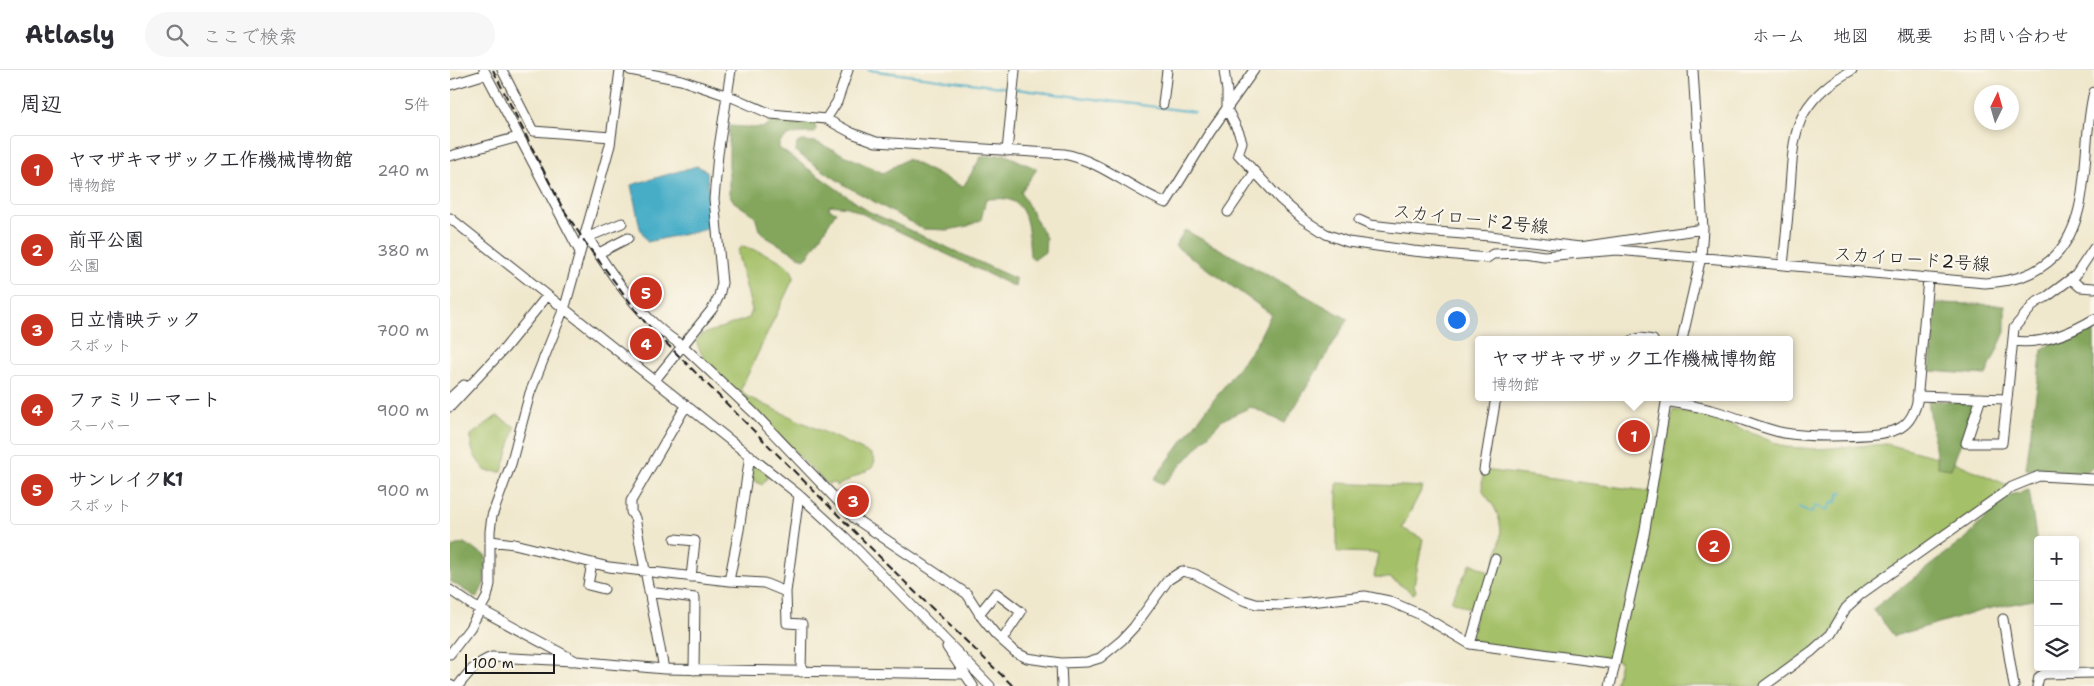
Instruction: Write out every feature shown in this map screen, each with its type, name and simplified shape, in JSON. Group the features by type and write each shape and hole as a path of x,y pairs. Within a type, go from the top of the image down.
{"street":[{"path":"502,70 533,132 611,137"},
{"path":"450,654 482,609 490,584 490,530 492,516 511,464 530,393 564,309 586,235 611,137 620,70"},
{"path":"630,70 681,80 771,114 826,119 852,133 876,142 1064,154 1080,157 1150,197 1166,203 1210,132 1254,70"},
{"path":"655,380 713,308 719,296 722,283 714,199 718,154 731,70"},
{"path":"826,119 837,102 848,70"},
{"path":"1007,151 1015,70"},
{"path":"1163,104 1167,70"},
{"path":"1224,70 1227,109"},
{"path":"1683,336 1701,257 1703,229 1693,70"},
{"path":"1784,265 1792,166 1798,125 1821,91 1836,79 1852,70"},
{"path":"450,85 485,72 580,252"},
{"name":"スカイロード2号線","path":"1227,109 1242,142 1238,154 1280,199 1303,219 1326,234 1348,242 1413,251 1487,258 1493,254 1523,253 1544,256 1617,250 1985,283 2027,276 2039,269 2062,250 2073,233 2082,208 2094,92"},
{"path":"450,156 518,136"},
{"path":"1228,212 1255,172"},
{"path":"450,218 799,494 845,537 990,686"},
{"name":"スカイロード2号線","path":"1359,220 1370,225 1490,236 1580,247 1703,229"},
{"path":"586,235 622,223"},
{"path":"586,235 646,316 683,346 753,412 854,518 966,594 979,614 1002,640 1015,652 1027,658 1061,663 1087,662 1100,658 1112,650 1134,627 1168,580 1182,571 1195,574 1243,600 1256,604 1281,605 1365,596 1377,597 1419,614 1470,644 1615,664"},
{"path":"599,253 628,238"},
{"path":"1981,398 1966,443 2002,443 2014,328 2035,303 2071,279 2094,250"},
{"path":"1675,401 1712,410 1784,433 1823,436 1884,433 1900,428 1913,416 1918,396 1928,279"},
{"path":"2071,279 2080,287 2094,288"},
{"path":"450,407 478,378 547,296"},
{"path":"2013,341 2030,343 2071,333 2094,319"},
{"path":"450,398 466,383 478,378"},
{"path":"1918,396 2007,399"},
{"path":"1484,470 1495,401"},
{"path":"1610,686 1644,535 1667,401"},
{"path":"664,669 635,518 631,512 631,502 687,407"},
{"path":"729,581 750,455"},
{"path":"1764,686 1812,651 1831,634 1846,608 1861,594 2012,487 2039,476 2094,479"},
{"path":"799,494 786,592 787,623 802,624 801,672"},
{"path":"675,539 695,541 691,577"},
{"path":"491,541 514,544 592,563 645,572 764,583 786,592"},
{"path":"1470,644 1496,559"},
{"path":"592,563 588,586 604,589"},
{"path":"450,590 472,605 576,661"},
{"path":"649,592 695,598 694,670"},
{"path":"979,614 996,593 1021,612 1002,640"},
{"path":"2003,619 2014,686"},
{"path":"937,630 973,686"},
{"path":"458,686 473,667 482,660 492,657 576,661 664,669 965,674"},
{"path":"1061,663 1062,686"},
{"path":"2037,686 2039,677 2044,674 2094,673"}],"green space":[{"path":"774,121 814,122 815,133 791,135 779,143 779,148 868,211 1016,279 1015,287 848,207 830,205 829,209 836,212 808,256 804,259 766,237 759,230 755,216 734,202 729,194 729,126 762,128"},
{"path":"802,141 816,142 883,173 907,159 963,187 981,157 1004,154 1037,169 1021,192 1046,238 1045,252 1034,260 1030,257 1027,222 1020,207 1014,202 1006,199 986,199 981,220 968,226 948,230 923,229 846,186 796,152 797,143"},
{"path":"1185,230 1348,319 1285,423 1251,407 1222,420 1163,485 1154,479 1256,344 1271,314 1175,246"},
{"path":"743,246 787,265 794,277 741,389 746,396 871,454 875,461 872,468 837,486 834,483 827,484 710,368 699,348 696,340 703,334 749,318 752,310 738,255 738,250"},
{"path":"1937,303 2005,305 2005,332 1986,375 1930,371"},
{"path":"2094,326 2094,466 2082,475 2026,469 2042,350 2059,337"},
{"path":"1928,400 1973,404 1974,409 1951,469 1938,467"},
{"path":"1673,410 1713,417 1785,447 1817,449 1887,444 1952,461 2012,487 1861,594 1831,634 1764,686 1615,686 1620,661 1470,644 1476,612 1451,601 1471,563 1491,573 1498,552 1500,523 1495,509 1482,486 1484,470 1656,492"},
{"path":"497,416 515,427 502,472 486,471 474,455 471,441 471,435"},
{"path":"753,462 769,475 762,485 748,477"},
{"path":"1337,483 1423,487 1402,528 1423,539 1414,594 1390,578 1374,577 1378,553 1337,552"},
{"path":"2029,490 2036,536 2034,536 2034,600 1987,609 1894,636 1873,609 1966,538 2006,496"},
{"path":"464,543 486,556 484,584 477,598 450,581 450,547"}],"water":[{"path":"697,166 707,171 711,225 708,229 647,242 640,228 631,185"}],"waterway":[{"path":"868,70 1009,88"},
{"path":"1016,89 1195,112"},
{"path":"1799,507 1811,513 1816,505 1826,511 1831,504 1837,501 1839,494 1843,492"}],"railway":[{"path":"493,70 562,207 585,242 644,321 913,590 1013,686"}],"place":[{"name":"サンレイクK1","path":"646,293"},
{"name":"ファミリーマート","path":"646,344"},
{"name":"ヤマザキマザック工作機械博物館","path":"1634,436"},
{"name":"日立情映テック","path":"853,501"},
{"name":"前平公園","path":"1714,546"}]}
